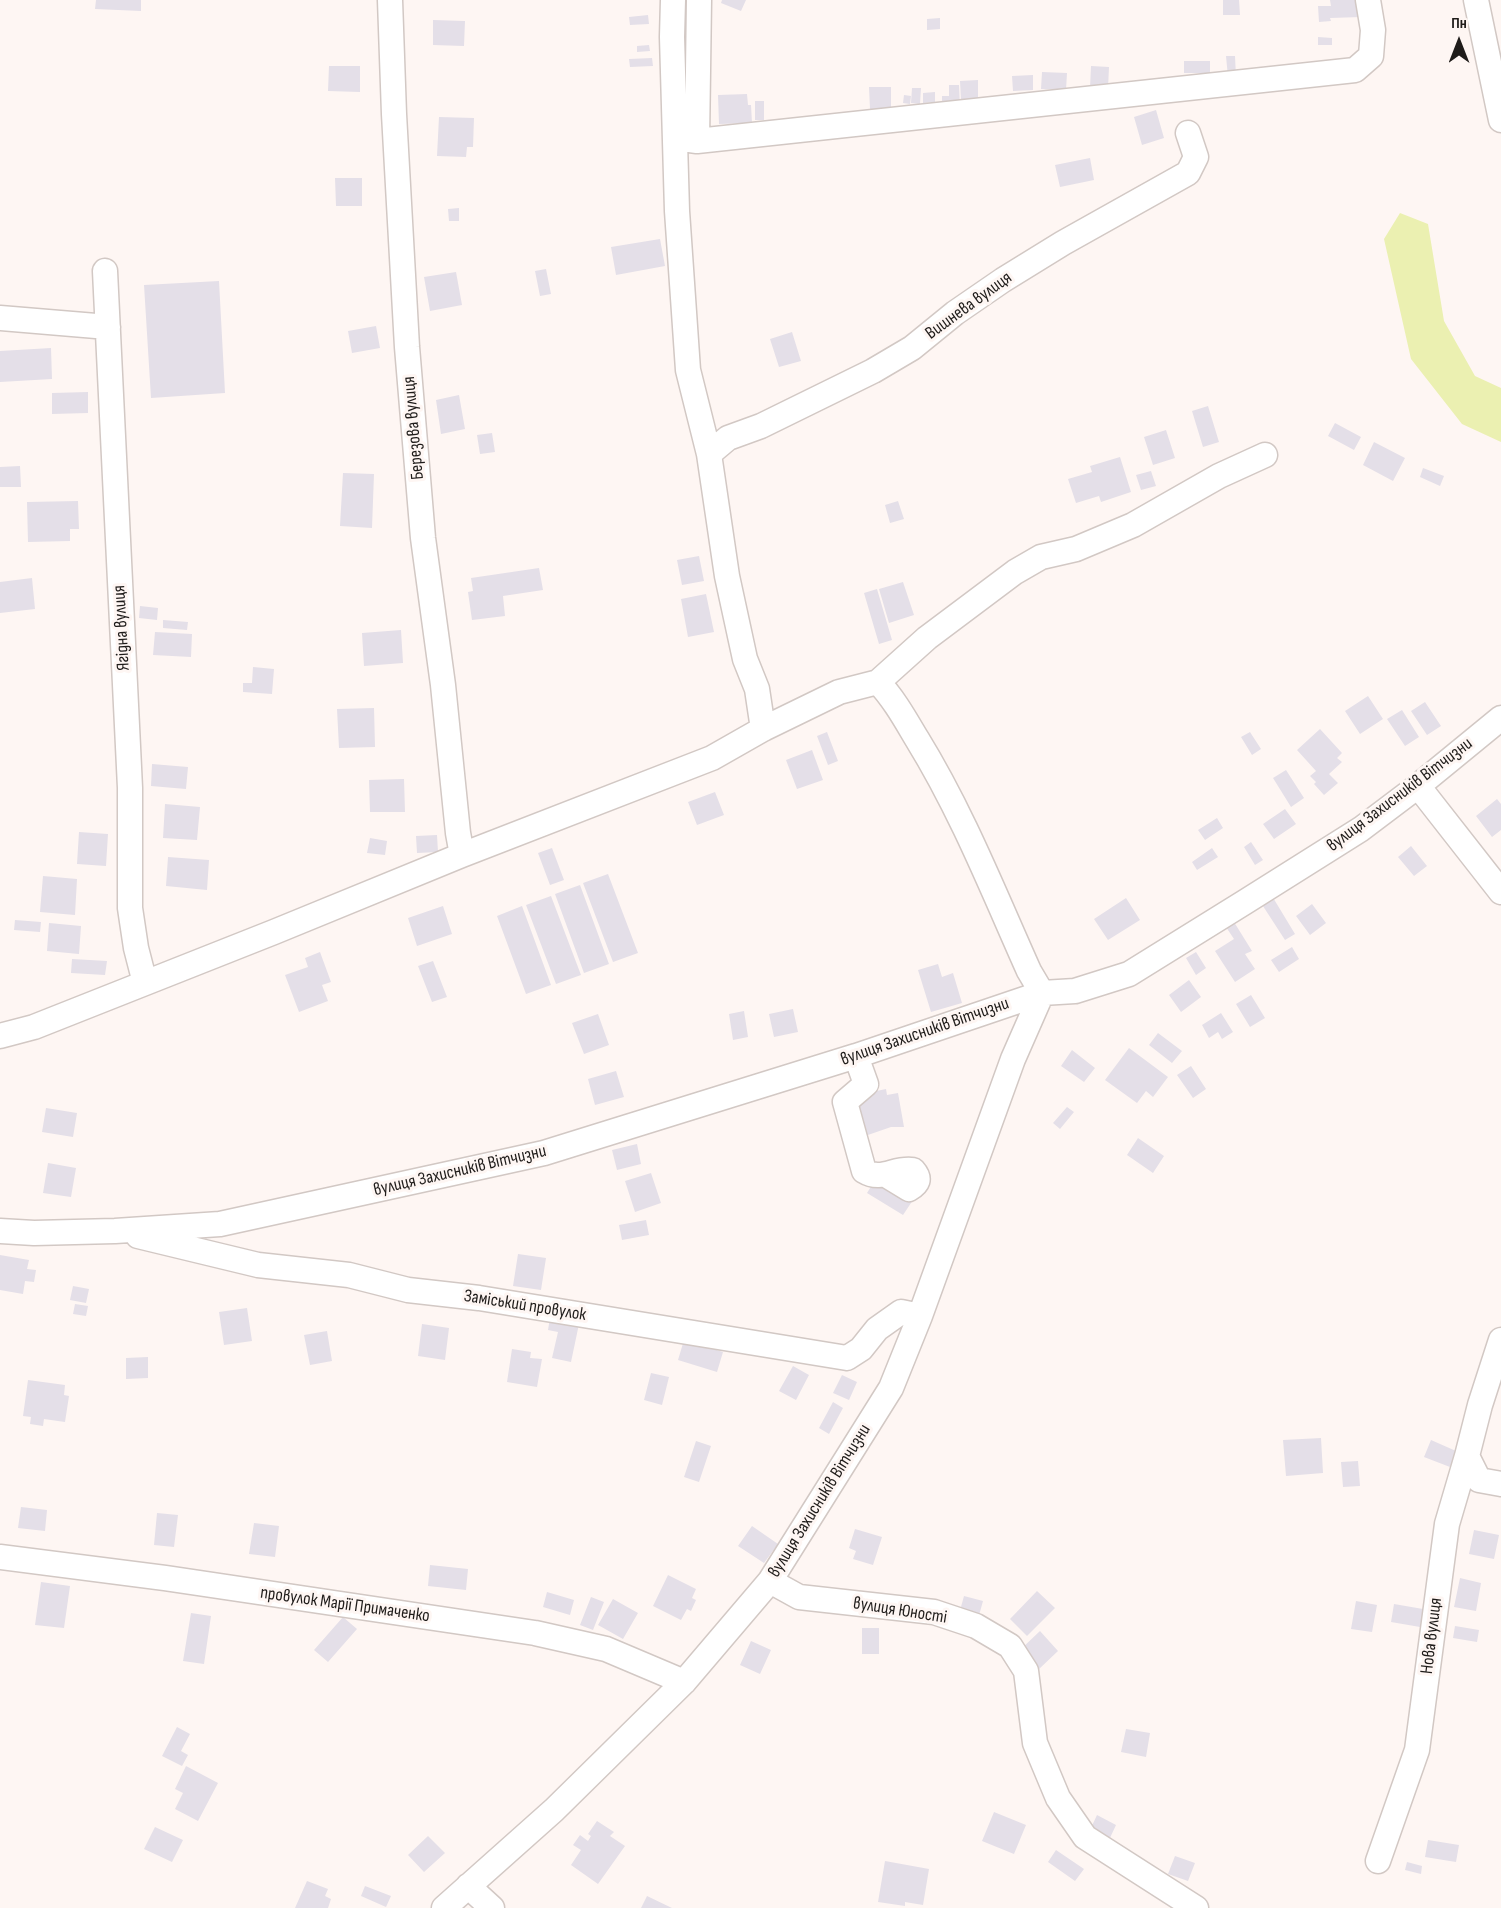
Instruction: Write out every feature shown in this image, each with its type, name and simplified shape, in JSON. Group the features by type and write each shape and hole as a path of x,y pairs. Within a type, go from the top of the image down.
{"street":[{"name":"Березова вулиця","path":"390,0 398,198 423,538 443,685 462,855"},
{"path":"673,0 672,37 686,140"},
{"path":"699,0 679,250 688,370 709,454 727,576 745,659 757,689 763,729"},
{"path":"686,140 1355,70 1371,56 1373,30 1368,0"},
{"path":"1481,5 1501,120"},
{"name":"Вишнева вулиця","path":"709,454 728,438 762,426 873,371 912,348 955,313 1004,280 1063,243 1188,173 1196,157 1188,133"},
{"name":"Ягідна вулиця","path":"105,271 130,788 130,908 136,948 145,983"},
{"path":"0,318 108,327"},
{"path":"0,1036 34,1027 462,855 712,758 763,729 839,692 878,682 927,638 1015,572 1041,557 1076,549 1133,525 1219,476 1265,455"},
{"path":"878,682 890,694 931,762 956,811 1029,971 1042,993"},
{"name":"вулиця Захисників Вітчизни","path":"0,1231 34,1233 115,1231 220,1224 544,1153 856,1056 1042,993 1075,991 1129,974 1361,829 1501,718"},
{"path":"1418,786 1501,892"},
{"name":"вулиця Захисників Вітчизни","path":"444,1908 554,1810 684,1682 770,1581 891,1388 920,1316 1013,1059 1042,993"},
{"path":"856,1056 866,1084 845,1102 864,1171 869,1174 886,1175"},
{"name":"Заміський провулок","path":"115,1231 258,1265 349,1275 408,1290 479,1298 847,1358 861,1349 877,1329 901,1312 920,1316"},
{"name":"Нова вулиця","path":"1378,1861 1418,1750 1447,1524 1480,1405 1501,1340"},
{"path":"1467,1456 1479,1480 1501,1484"},
{"name":"провулок Марії Примаченко","path":"0,1557 165,1578 535,1633 606,1650 684,1682"},
{"name":"вулиця Юності","path":"770,1581 799,1597 934,1612 976,1626 1010,1646 1026,1671 1035,1743 1058,1798 1085,1838 1196,1908"},
{"path":"468,1886 492,1908"}],"green space":[{"path":"1400,213 1428,224 1444,321 1475,376 1501,388 1501,442 1462,424 1411,359 1384,239"}],"building":[{"path":"96,0 141,0 141,11 95,9"},
{"path":"722,0 746,0 741,11 721,3"},
{"path":"1223,0 1239,0 1240,15 1223,15"},
{"path":"1330,0 1361,0 1361,17 1330,18 1331,21 1319,22 1318,6 1331,6"},
{"path":"648,15 649,24 630,25 629,17"},
{"path":"940,18 940,29 927,30 927,19"},
{"path":"433,20 465,21 464,46 433,45"},
{"path":"1318,37 1332,38 1332,45 1318,45"},
{"path":"649,45 650,51 637,52 637,46"},
{"path":"1226,56 1235,56 1236,77 1228,77"},
{"path":"652,58 653,66 630,67 629,59"},
{"path":"1184,61 1210,61 1210,73 1184,73"},
{"path":"329,66 360,66 360,92 328,91"},
{"path":"1091,66 1109,67 1108,89 1090,88"},
{"path":"1042,72 1067,73 1066,90 1041,89"},
{"path":"1033,75 1033,90 1013,91 1012,76"},
{"path":"978,80 978,99 961,100 960,81"},
{"path":"949,85 959,85 960,108 942,109 942,96 949,96"},
{"path":"869,87 891,87 891,109 870,109"},
{"path":"912,88 921,88 920,104 911,103"},
{"path":"935,92 935,102 923,103 923,93"},
{"path":"747,94 748,105 751,105 752,123 719,124 718,95"},
{"path":"904,95 911,96 910,104 903,103"},
{"path":"755,101 764,101 764,120 755,120"},
{"path":"1156,110 1164,138 1142,145 1134,117"},
{"path":"439,117 474,118 473,147 467,147 466,157 437,156"},
{"path":"1090,158 1094,180 1060,187 1055,165"},
{"path":"335,178 362,178 362,206 336,206"},
{"path":"459,208 459,221 449,221 448,209"},
{"path":"660,239 665,266 616,275 611,247"},
{"path":"546,269 551,294 540,296 535,271"},
{"path":"456,272 462,305 430,311 424,277"},
{"path":"219,281 225,393 151,398 144,285"},
{"path":"376,326 380,348 352,353 348,331"},
{"path":"792,332 801,361 779,367 770,339"},
{"path":"51,348 52,379 0,382 0,351"},
{"path":"88,392 88,413 52,414 52,393"},
{"path":"459,395 465,429 441,434 436,400"},
{"path":"1208,406 1219,442 1203,447 1192,411"},
{"path":"1335,423 1361,437 1354,450 1328,436"},
{"path":"1166,430 1175,458 1153,465 1144,437"},
{"path":"492,433 495,452 480,454 477,435"},
{"path":"1374,442 1405,458 1393,481 1363,465"},
{"path":"1120,457 1131,492 1101,502 1099,496 1076,503 1068,479 1092,472 1090,466"},
{"path":"20,466 21,487 0,487 0,467"},
{"path":"1423,468 1444,476 1440,486 1420,477"},
{"path":"1151,471 1156,486 1141,490 1136,475"},
{"path":"343,473 374,474 372,528 340,526"},
{"path":"78,501 79,529 70,529 70,541 28,542 27,502"},
{"path":"898,501 904,519 890,523 885,505"},
{"path":"699,556 704,581 682,585 677,560"},
{"path":"539,568 543,590 503,596 505,616 472,620 468,592 473,591 471,578"},
{"path":"32,578 35,609 0,613 0,582"},
{"path":"903,582 914,615 889,623 879,589"},
{"path":"877,589 892,640 879,644 864,593"},
{"path":"706,594 714,632 688,637 681,599"},
{"path":"140,606 158,608 157,620 139,618"},
{"path":"163,620 188,622 187,630 163,628"},
{"path":"401,630 403,663 364,666 362,633"},
{"path":"155,632 192,634 191,657 153,655"},
{"path":"253,667 274,669 272,694 243,692 243,683 252,683"},
{"path":"1368,696 1383,719 1360,734 1345,711"},
{"path":"1425,702 1441,726 1427,735 1411,711"},
{"path":"374,708 375,747 339,748 337,709"},
{"path":"1402,710 1419,737 1405,746 1387,719"},
{"path":"1320,729 1342,753 1337,758 1342,762 1329,774 1338,783 1324,795 1310,776 1316,771 1297,750"},
{"path":"827,732 838,761 828,765 817,736"},
{"path":"1250,732 1261,749 1252,755 1241,737"},
{"path":"812,750 823,780 797,789 786,760"},
{"path":"152,764 188,767 186,789 151,786"},
{"path":"1286,770 1304,798 1291,807 1273,778"},
{"path":"404,779 405,812 370,812 369,780"},
{"path":"715,792 724,815 697,825 688,802"},
{"path":"1497,799 1501,804 1501,830 1492,837 1476,816"},
{"path":"165,804 200,807 197,840 163,838"},
{"path":"1285,809 1296,824 1274,839 1263,824"},
{"path":"1217,818 1223,828 1205,840 1198,830"},
{"path":"79,832 108,834 106,866 77,864"},
{"path":"437,835 438,852 417,853 416,836"},
{"path":"370,838 387,841 385,855 367,853"},
{"path":"1251,842 1263,860 1255,865 1244,847"},
{"path":"1411,846 1427,866 1414,876 1398,857"},
{"path":"552,848 564,880 550,885 538,853"},
{"path":"1212,848 1218,857 1197,870 1192,862"},
{"path":"168,857 209,860 207,890 166,886"},
{"path":"608,874 638,953 613,962 583,883"},
{"path":"43,876 77,879 75,915 40,912"},
{"path":"580,885 609,964 584,973 555,894"},
{"path":"551,896 581,975 556,984 526,905"},
{"path":"1272,896 1295,934 1285,940 1261,903"},
{"path":"1126,898 1140,920 1108,940 1094,919"},
{"path":"1312,904 1326,923 1310,935 1296,916"},
{"path":"443,906 452,934 417,946 408,918"},
{"path":"522,906 551,985 526,994 497,916"},
{"path":"15,920 41,922 40,932 14,930"},
{"path":"1234,922 1252,951 1245,954 1255,969 1235,982 1215,951 1234,939 1226,927"},
{"path":"49,923 81,926 79,954 47,951"},
{"path":"1292,947 1299,959 1279,972 1271,960"},
{"path":"320,952 331,982 322,985 328,1001 299,1012 285,975 308,967 305,958"},
{"path":"1196,952 1206,968 1196,975 1186,958"},
{"path":"72,959 107,961 105,975 71,973"},
{"path":"433,961 447,997 432,1002 418,966"},
{"path":"938,964 942,977 953,973 962,1003 931,1012 918,970"},
{"path":"1189,980 1201,997 1181,1012 1169,995"},
{"path":"1251,995 1265,1018 1250,1027 1236,1004"},
{"path":"793,1009 798,1032 774,1037 769,1014"},
{"path":"744,1011 748,1037 733,1040 729,1014"},
{"path":"1221,1013 1233,1032 1222,1039 1218,1032 1209,1038 1202,1025"},
{"path":"598,1014 609,1045 584,1054 572,1023"},
{"path":"1158,1033 1182,1051 1172,1063 1149,1045"},
{"path":"1129,1048 1168,1077 1153,1097 1146,1091 1137,1103 1105,1080"},
{"path":"1072,1050 1095,1068 1084,1082 1061,1066"},
{"path":"1191,1066 1206,1089 1193,1098 1177,1075"},
{"path":"616,1071 624,1097 595,1105 588,1079"},
{"path":"886,1089 887,1095 898,1093 904,1127 891,1127 865,1136 853,1105 864,1103 862,1094"},
{"path":"1067,1107 1074,1112 1060,1129 1053,1123"},
{"path":"46,1108 77,1113 73,1137 42,1132"},
{"path":"1138,1138 1164,1156 1153,1173 1127,1155"},
{"path":"637,1144 641,1164 617,1170 612,1150"},
{"path":"48,1163 76,1168 71,1197 43,1193"},
{"path":"651,1173 661,1203 635,1212 625,1181"},
{"path":"877,1177 913,1200 903,1215 867,1193"},
{"path":"646,1220 649,1235 622,1240 619,1225"},
{"path":"518,1254 546,1258 541,1290 513,1286"},
{"path":"0,1255 29,1260 27,1269 36,1270 34,1282 25,1281 23,1294 0,1290"},
{"path":"73,1286 89,1289 86,1303 70,1300"},
{"path":"75,1304 88,1306 86,1316 73,1314"},
{"path":"247,1308 252,1341 224,1345 219,1312"},
{"path":"550,1318 579,1324 571,1362 552,1358 558,1332 548,1330"},
{"path":"422,1324 449,1328 445,1360 418,1356"},
{"path":"327,1331 332,1361 310,1365 304,1335"},
{"path":"684,1340 723,1352 717,1372 678,1360"},
{"path":"512,1349 531,1352 530,1358 542,1359 537,1387 507,1382"},
{"path":"148,1357 148,1378 126,1379 126,1358"},
{"path":"793,1366 809,1375 796,1400 779,1391"},
{"path":"651,1373 669,1377 662,1405 644,1400"},
{"path":"842,1375 857,1382 849,1400 833,1393"},
{"path":"28,1380 65,1385 64,1395 69,1396 65,1422 44,1419 43,1426 30,1424 31,1417 23,1416"},
{"path":"833,1402 843,1408 829,1434 819,1428"},
{"path":"1321,1438 1323,1473 1286,1476 1283,1440"},
{"path":"1431,1440 1456,1451 1450,1467 1424,1457"},
{"path":"696,1441 711,1446 699,1482 684,1477"},
{"path":"1358,1461 1360,1486 1343,1487 1341,1462"},
{"path":"21,1507 47,1510 45,1531 18,1528"},
{"path":"157,1513 178,1515 174,1547 154,1545"},
{"path":"254,1523 279,1526 275,1557 249,1554"},
{"path":"752,1526 778,1544 764,1563 738,1546"},
{"path":"855,1529 882,1537 873,1565 853,1559 856,1551 849,1548"},
{"path":"1474,1530 1499,1535 1494,1559 1469,1554"},
{"path":"430,1565 468,1569 466,1590 428,1586"},
{"path":"668,1575 696,1589 692,1598 696,1600 691,1611 687,1609 681,1620 653,1606"},
{"path":"1460,1578 1481,1583 1476,1611 1454,1607"},
{"path":"41,1582 70,1586 64,1628 35,1625"},
{"path":"1037,1591 1055,1608 1027,1636 1010,1619"},
{"path":"547,1592 574,1600 570,1615 543,1607"},
{"path":"964,1596 983,1601 978,1619 959,1614"},
{"path":"591,1597 604,1602 593,1630 580,1625"},
{"path":"613,1599 638,1613 623,1639 598,1625"},
{"path":"1356,1601 1377,1605 1372,1632 1351,1629"},
{"path":"1394,1604 1423,1609 1420,1627 1391,1622"},
{"path":"191,1613 211,1616 204,1664 183,1661"},
{"path":"343,1617 357,1629 328,1662 314,1650"},
{"path":"1455,1626 1479,1630 1477,1642 1453,1638"},
{"path":"862,1628 879,1628 879,1654 862,1654"},
{"path":"1040,1631 1058,1651 1038,1670 1020,1650"},
{"path":"751,1641 771,1650 760,1674 740,1665"},
{"path":"177,1727 190,1734 181,1751 188,1755 182,1766 162,1756"},
{"path":"1126,1729 1150,1733 1146,1757 1121,1752"},
{"path":"186,1766 218,1783 198,1821 175,1809 183,1793 175,1789"},
{"path":"994,1812 1026,1825 1014,1854 982,1841"},
{"path":"1097,1815 1116,1825 1109,1840 1090,1830"},
{"path":"597,1821 614,1832 610,1836 625,1846 598,1884 571,1865 581,1850 573,1845 580,1835 588,1841 591,1836 588,1834"},
{"path":"155,1827 183,1840 172,1862 144,1849"},
{"path":"428,1836 445,1853 424,1872 408,1855"},
{"path":"1428,1840 1459,1845 1456,1862 1425,1857"},
{"path":"1056,1850 1084,1869 1075,1881 1048,1862"},
{"path":"1175,1856 1195,1863 1188,1881 1168,1874"},
{"path":"885,1861 929,1869 923,1905 905,1902 905,1906 878,1902"},
{"path":"1407,1862 1422,1866 1421,1874 1405,1870"},
{"path":"307,1881 328,1889 325,1896 331,1899 328,1908 295,1908"},
{"path":"365,1886 391,1896 386,1907 361,1896"},
{"path":"647,1896 672,1908 641,1908"}]}
